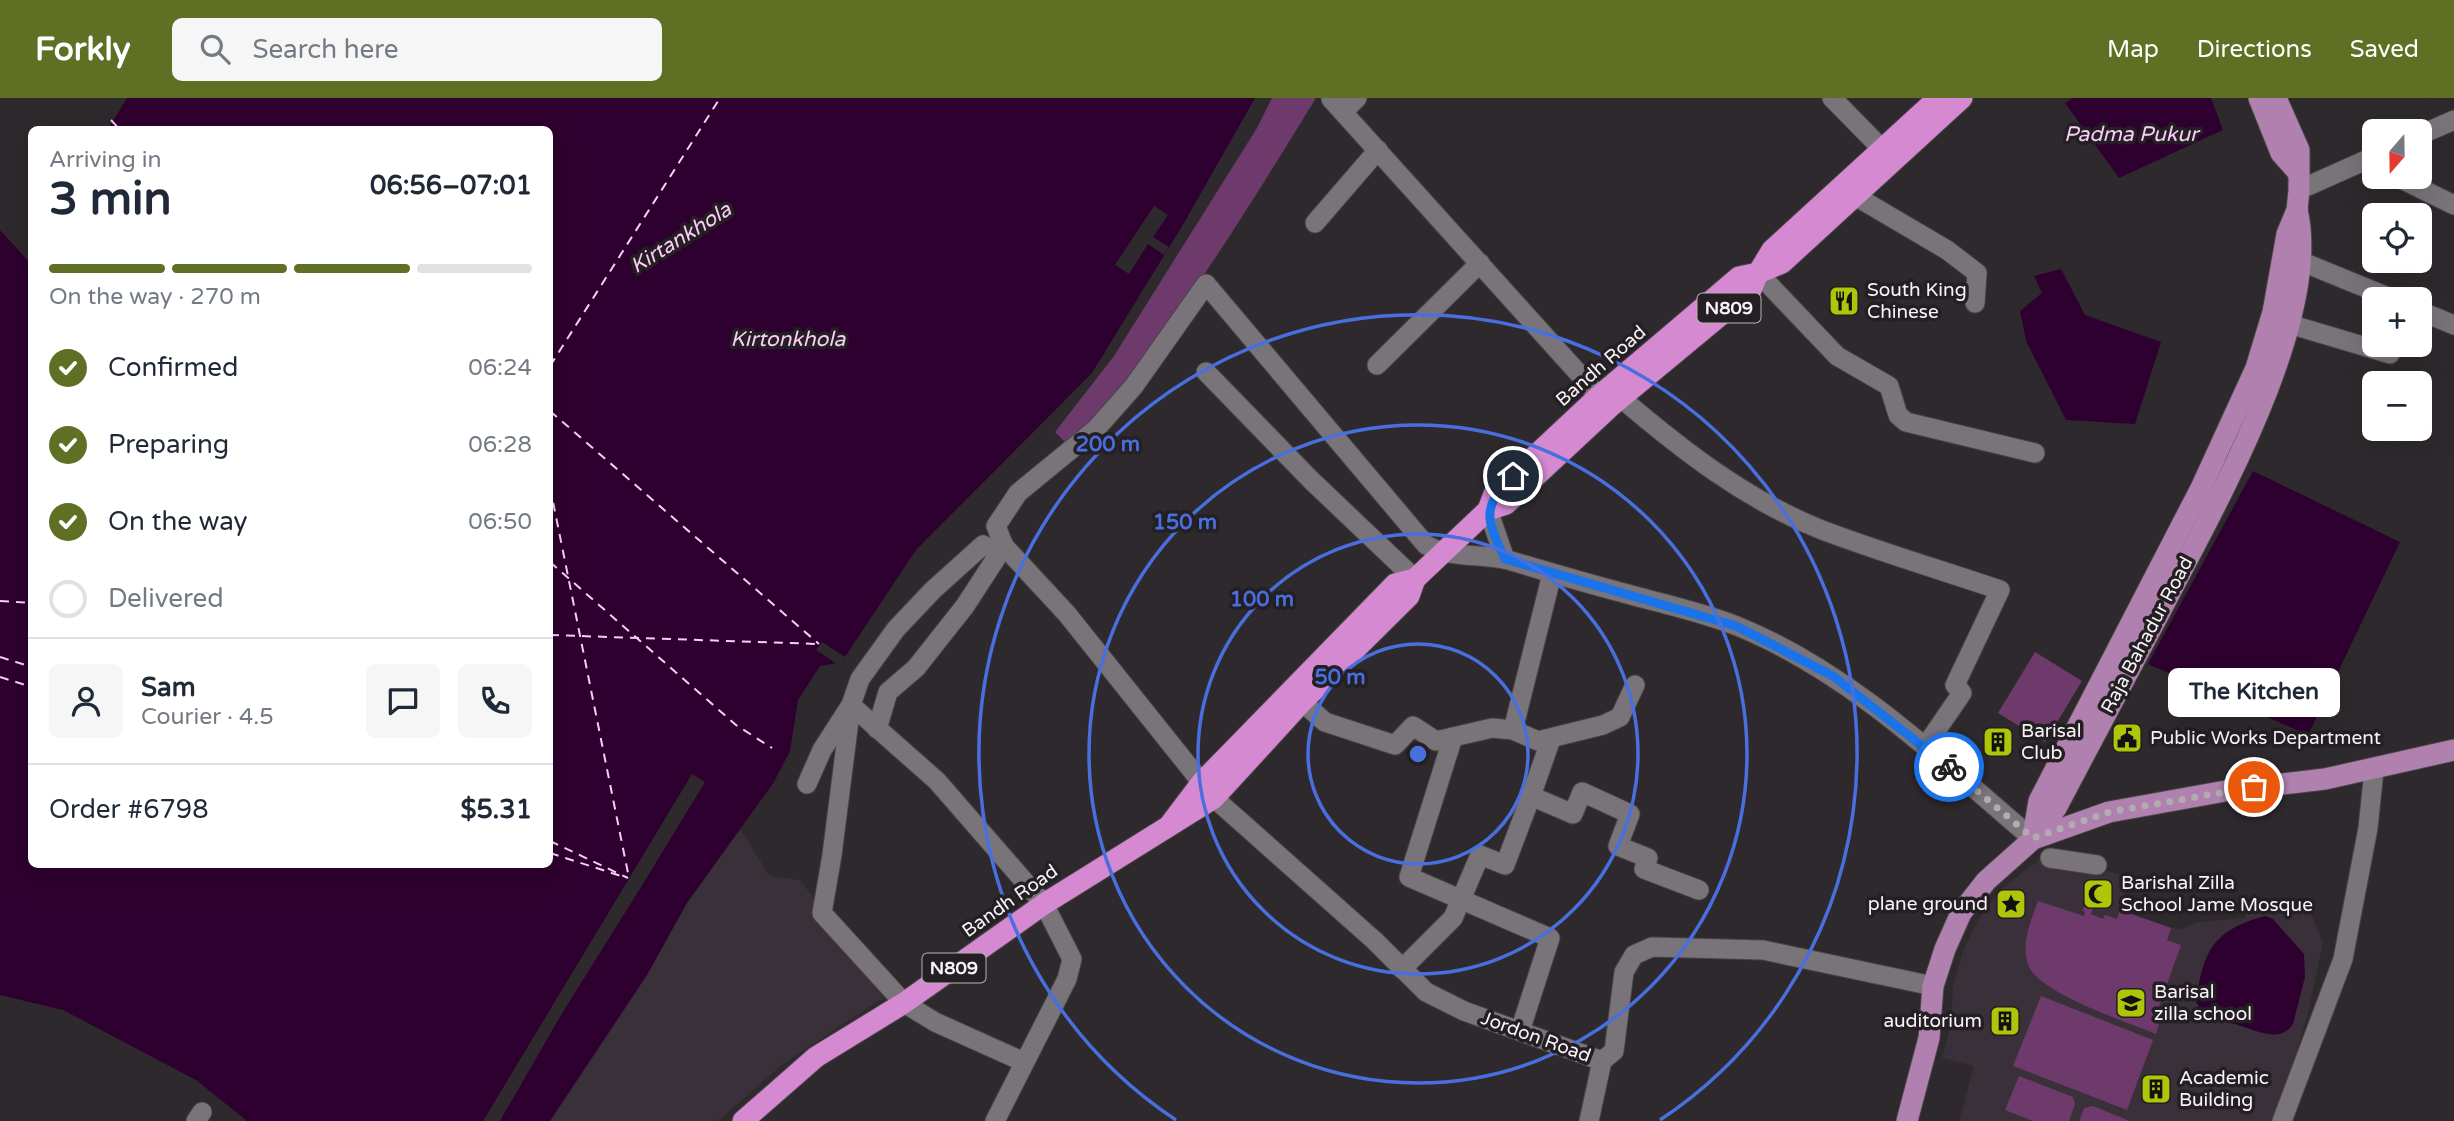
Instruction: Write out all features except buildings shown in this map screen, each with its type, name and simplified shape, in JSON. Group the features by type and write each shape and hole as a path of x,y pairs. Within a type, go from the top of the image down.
{"highway":[{"name":"Bandh Road","path":"743,1121 816,1057 904,1003 1044,904 1171,823 1302,702 1409,596 1415,579 1488,510 1506,504 1622,398 1751,290 1772,250 1938,98"},
{"name":"Bandh Road","path":"1488,510 1494,494 1599,396 1739,277 1782,263 1962,98"},
{"name":"Bandh Road","path":"1208,790 1395,584 1415,579"}],"main road":[{"name":"Raja Bahadur Road","path":"2033,838 2039,801 2201,488 2256,368 2273,312 2298,190 2259,98"},
{"name":"Raja Bahadur Road","path":"2033,838 2056,808 2221,493 2269,386 2288,324 2303,234 2298,190 2299,150 2276,98"},
{"path":"1907,1121 1929,1038 1933,986 1961,913 1986,881 2033,838 2109,812 2231,790 2374,770 2454,750"}],"street":[{"path":"1832,98 1883,150"},
{"path":"1344,103 1378,150 1599,396"},
{"path":"2432,130 2454,120"},
{"path":"1315,223 1378,150"},
{"path":"2298,190 2362,165"},
{"path":"2421,189 2454,205"},
{"path":"1857,197 1947,250 1977,272 1975,303"},
{"path":"2300,261 2364,287"},
{"path":"1377,365 1480,263"},
{"path":"1758,273 1837,356 1889,386 1898,415 1906,422 2035,453"},
{"path":"877,729 888,692 916,668 965,606 1002,549 996,526 1018,493 1104,420 1134,386 1206,284 1426,545 1442,554 1505,559 1736,626 1833,676 1925,747 2033,838"},
{"path":"2432,316 2454,325"},
{"path":"2288,324 2362,346"},
{"path":"1206,372 1311,480 1415,579"},
{"path":"1622,398 1682,451 1731,482 1809,523 2000,590 1955,685 1962,693 1925,747"},
{"path":"1488,510 1505,559"},
{"path":"807,783 822,750 850,705 860,679 897,629 933,590 983,545 1002,549"},
{"name":"Jordon Road","path":"1002,549 1067,614 1208,790 1426,992 1464,1011 1602,1061 1614,1051 1624,972 1634,955 1652,947 1763,950 1933,986"},
{"path":"1513,730 1552,574"},
{"path":"1302,702 1325,722 1395,746 1413,726 1436,741 1492,728 1513,730 1538,741 1603,725 1620,717 1634,685"},
{"path":"850,705 937,781 1044,904 1072,959 1067,979 995,1121"},
{"path":"850,705 832,855 822,913 904,1003 935,1022 1024,1062"},
{"path":"1453,737 1409,877 1549,939 1520,1031"},
{"path":"1402,968 1453,918 1480,855 1505,865 1551,739"},
{"path":"2282,1121 2343,958 2368,828 2374,770"},
{"path":"1531,796 1573,814 1582,792 1630,814 1618,846 1648,858 1644,869 1699,890"},
{"path":"2049,857 2097,865"},
{"path":"1589,1121 1602,1061"}],"shaded area":[{"path":"1272,98 1316,98 1230,235 1171,322 1106,406 1070,447 1055,432 1114,356 1257,128"},
{"path":"2035,652 2082,681 2045,742 1998,713"},
{"path":"703,771 770,876 800,880 851,948 894,996 878,1001 783,1064 718,1121 468,1121"},
{"name":"Barisal zilla school","path":"2050,859 2130,876 2120,910 2179,930 2198,922 2245,918 2250,904 2309,908 2323,943 2307,1017 2276,1121 1959,1121 1974,1066 1942,1058 1951,1024 1953,986 1963,951 1978,920 2000,890 2039,860"},
{"path":"2038,901 2084,916 2085,912 2082,910 2087,904 2093,906 2091,914 2103,919 2105,915 2117,919 2120,910 2171,928 2167,940 2181,945 2155,1018 2160,1020 2156,1034 2065,996 2035,975 2028,964 2026,948"},
{"path":"2041,996 2153,1040 2127,1110 2013,1066"},
{"path":"2019,1076 2073,1097 2075,1104 2069,1121 2033,1121 2005,1110"},
{"path":"2093,1106 2130,1121 2079,1121 2084,1108"}],"water":[{"name":"Kirtonkhola","path":"127,98 1255,98 1184,223 1092,373 916,550 845,657 838,663 820,666 798,700 790,751 774,782 687,903 647,975 550,1121 247,1121 196,1080 63,1010 0,995 0,230 28,261 28,868 553,868 553,126 110,126"},
{"name":"Padma Pukur","path":"2073,98 2211,98 2223,130 2119,178 2065,103"},
{"path":"2061,269 2085,315 2161,342 2135,424 2066,420 2026,341 2020,311 2042,293 2034,276"},
{"path":"2253,471 2400,542 2308,735 2148,664"},
{"path":"2265,916 2273,919 2304,954 2305,977 2293,1024 2280,1034 2272,1034 2228,1022 2208,1021 2196,1002 2207,956 2222,936 2233,928"}],"pier":[{"path":"1154,206 1168,215 1153,237 1169,247 1164,255 1148,244 1129,274 1115,265"},
{"path":"822,642 847,660 840,666 816,650"},
{"path":"692,774 705,782 561,1015 500,1121 483,1121"}],"ferry route":[{"path":"553,361 720,98"},
{"path":"111,120 116,126"},
{"path":"553,414 819,644"},
{"path":"553,502 629,878"},
{"path":"553,565 736,725 772,748"},
{"path":"0,601 28,603"},
{"path":"553,635 818,644"},
{"path":"0,657 28,666"},
{"path":"0,677 28,686"},
{"path":"553,842 628,878"},
{"path":"553,854 621,876"}],"way so far":[{"path":"1949,767 2033,838 2109,812 2254,787"}],"place":[{"name":"South King Chinese","path":"1844,301"},
{"name":"Public Works Department","path":"2127,738"},
{"name":"Barisal Club","path":"1998,742"},
{"name":"The Kitchen","path":"2254,787"},
{"name":"Barishal Zilla School Jame Mosque","path":"2098,894"},
{"name":"plane ground","path":"2011,904"},
{"name":"Barisal zilla school","path":"2131,1003"},
{"name":"auditorium","path":"2005,1021"},
{"name":"Academic Building","path":"2156,1089"}],"route":[{"path":"1513,476 1494,494 1488,510 1496,540 1505,559 1736,626 1833,676 1949,767"}],"water label":[{"name":"Kirtankhola","path":"681,238"}]}
